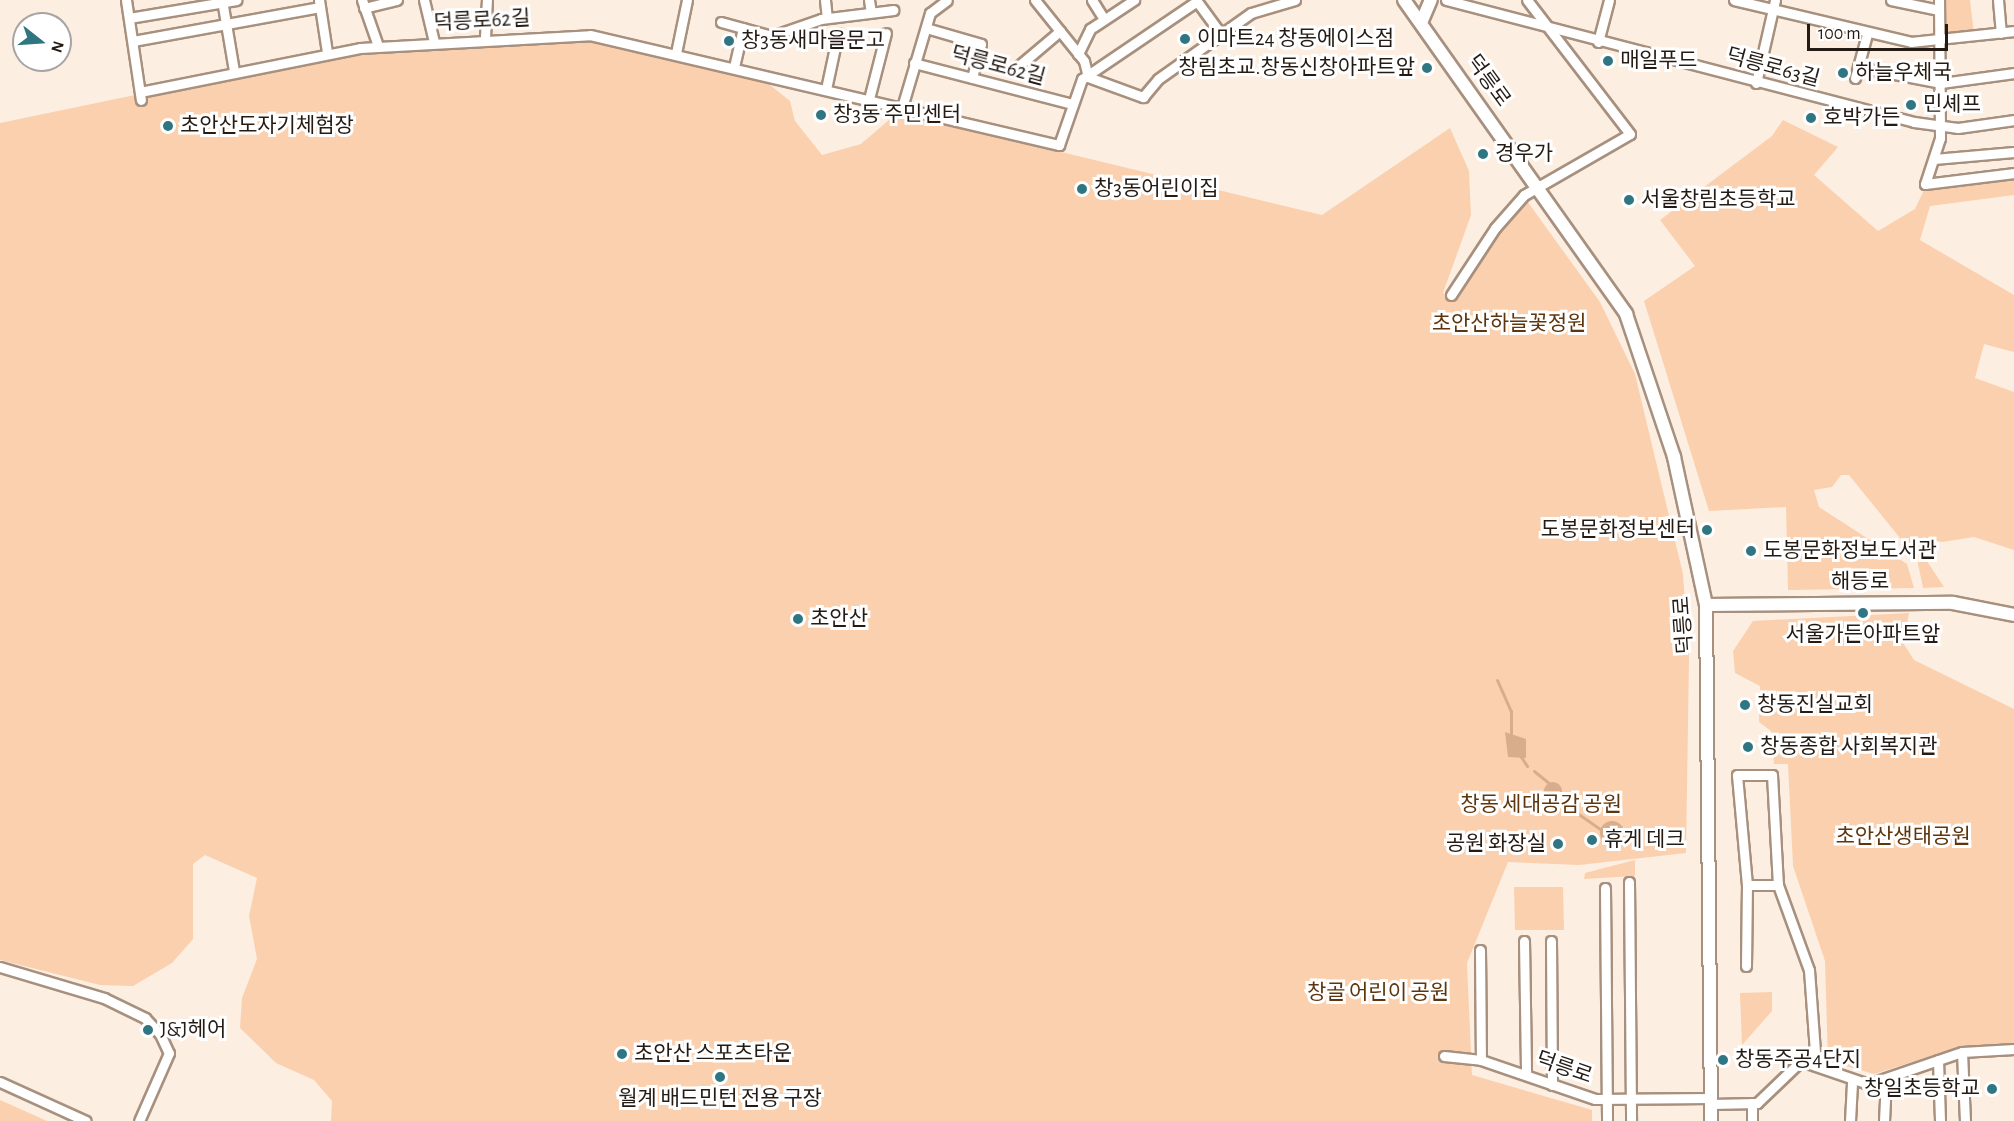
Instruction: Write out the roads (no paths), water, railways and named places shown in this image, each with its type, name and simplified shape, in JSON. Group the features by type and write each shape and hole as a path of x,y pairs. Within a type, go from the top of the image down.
{"main road":[{"name":"덕릉로","path":"1404,0 1540,185 1626,314 1674,457 1706,605 1711,1121"},
{"path":"1421,23 1431,0"},
{"name":"해등로","path":"1706,605 1953,603 2014,615"}],"street":[{"path":"126,0 133,41 226,24 320,3 327,52"},
{"path":"129,18 237,0"},
{"path":"378,46 363,4 397,0"},
{"path":"424,0 434,42"},
{"path":"485,37 487,0"},
{"path":"676,53 687,0"},
{"path":"825,0 827,18"},
{"path":"869,0 871,12"},
{"path":"927,0 935,8"},
{"path":"903,104 926,28 935,8 947,0"},
{"path":"1035,0 1078,54 1088,77 1143,97 1158,79 1221,34 1263,9 1295,0"},
{"path":"1092,0 1104,19"},
{"path":"1078,54 1090,29 1134,0"},
{"path":"1256,0 1263,9"},
{"name":"덕릉로63길","path":"1446,0 1756,83 1939,125 2014,120"},
{"path":"1451,295 1495,228 1540,185 1630,134 1527,0"},
{"path":"1598,42 1610,0"},
{"path":"1734,0 1868,34 1940,42 2014,31"},
{"path":"1756,83 1775,0"},
{"path":"1891,0 1939,5 1941,83 1939,125 1934,159 1925,184 2014,173"},
{"path":"1998,0 2001,33"},
{"path":"222,1 234,71"},
{"path":"1088,77 1197,1 1221,34"},
{"path":"721,22 772,36 827,18 893,10"},
{"path":"734,67 743,28"},
{"path":"926,28 981,44 972,78"},
{"path":"1015,69 1060,31"},
{"path":"826,89 838,33"},
{"path":"869,99 886,33"},
{"path":"1855,78 1868,34"},
{"name":"덕릉로62길","path":"133,41 140,96 234,71 327,52 485,37 590,35 869,99 903,104 1059,145 1082,79 1088,77"},
{"name":"덕릉로62길","path":"915,63 1073,104"},
{"path":"1858,67 1941,83 2014,73"},
{"path":"1934,159 2014,152"},
{"path":"1746,966 1747,885 1737,775 1772,775 1778,885 1809,970 1816,1066"},
{"path":"1629,882 1631,1121"},
{"path":"1747,885 1778,885"},
{"path":"1605,888 1606,1121"},
{"path":"1524,941 1526,1075"},
{"path":"1551,941 1552,1085"},
{"path":"1480,950 1481,1060"},
{"path":"0,967 104,998 145,1018 160,1034 169,1053 139,1121"},
{"path":"1711,1101 1752,1104 1801,1061 1852,1083 1886,1079 1962,1052 2014,1049"},
{"path":"1962,1052 1965,1121"},
{"name":"덕릉로","path":"1444,1056 1481,1060 1552,1085 1605,1099 1711,1101"},
{"path":"1938,1060 1940,1121"},
{"path":"1884,1121 1886,1079"},
{"path":"0,1082 86,1121"},
{"path":"1850,1121 1852,1083"},
{"path":"1752,1104 1752,1121"}],"waterway":[{"path":"1497,680 1511,711 1511,735"},
{"path":"1521,757 1527,766"},
{"path":"1534,771 1551,785"},
{"path":"1558,792 1570,808 1602,830"}],"place":[{"name":"이마트24 창동에이스점","path":"1185,39"},
{"name":"창3동새마을문고","path":"729,41"},
{"name":"매일푸드","path":"1608,61"},
{"name":"창림초교.창동신창아파트앞","path":"1427,68"},
{"name":"하늘우체국","path":"1843,73"},
{"name":"민셰프","path":"1911,105"},
{"name":"창3동 주민센터","path":"821,115"},
{"name":"호박가든","path":"1811,118"},
{"name":"초안산도자기체험장","path":"168,126"},
{"name":"경우가","path":"1483,154"},
{"name":"창3동어린이집","path":"1082,189"},
{"name":"서울창림초등학교","path":"1629,200"},
{"name":"도봉문화정보센터","path":"1707,530"},
{"name":"도봉문화정보도서관","path":"1751,551"},
{"name":"서울가든아파트앞","path":"1863,613"},
{"name":"초안산","path":"798,619"},
{"name":"창동진실교회","path":"1745,705"},
{"name":"창동종합 사회복지관","path":"1748,747"},
{"name":"휴게 데크","path":"1592,840"},
{"name":"공원 화장실","path":"1558,844"},
{"name":"J&J헤어","path":"148,1030"},
{"name":"초안산 스포츠타운","path":"622,1054"},
{"name":"창동주공4단지","path":"1723,1060"},
{"name":"월계 배드민턴 전용 구장","path":"720,1077"},
{"name":"창일초등학교","path":"1992,1089"}],"park label":[{"name":"초안산하늘꽃정원","path":"1509,324"},
{"name":"창동 세대공감 공원","path":"1541,805"},
{"name":"초안산생태공원","path":"1903,837"},
{"name":"창골 어린이 공원","path":"1378,993"}]}
